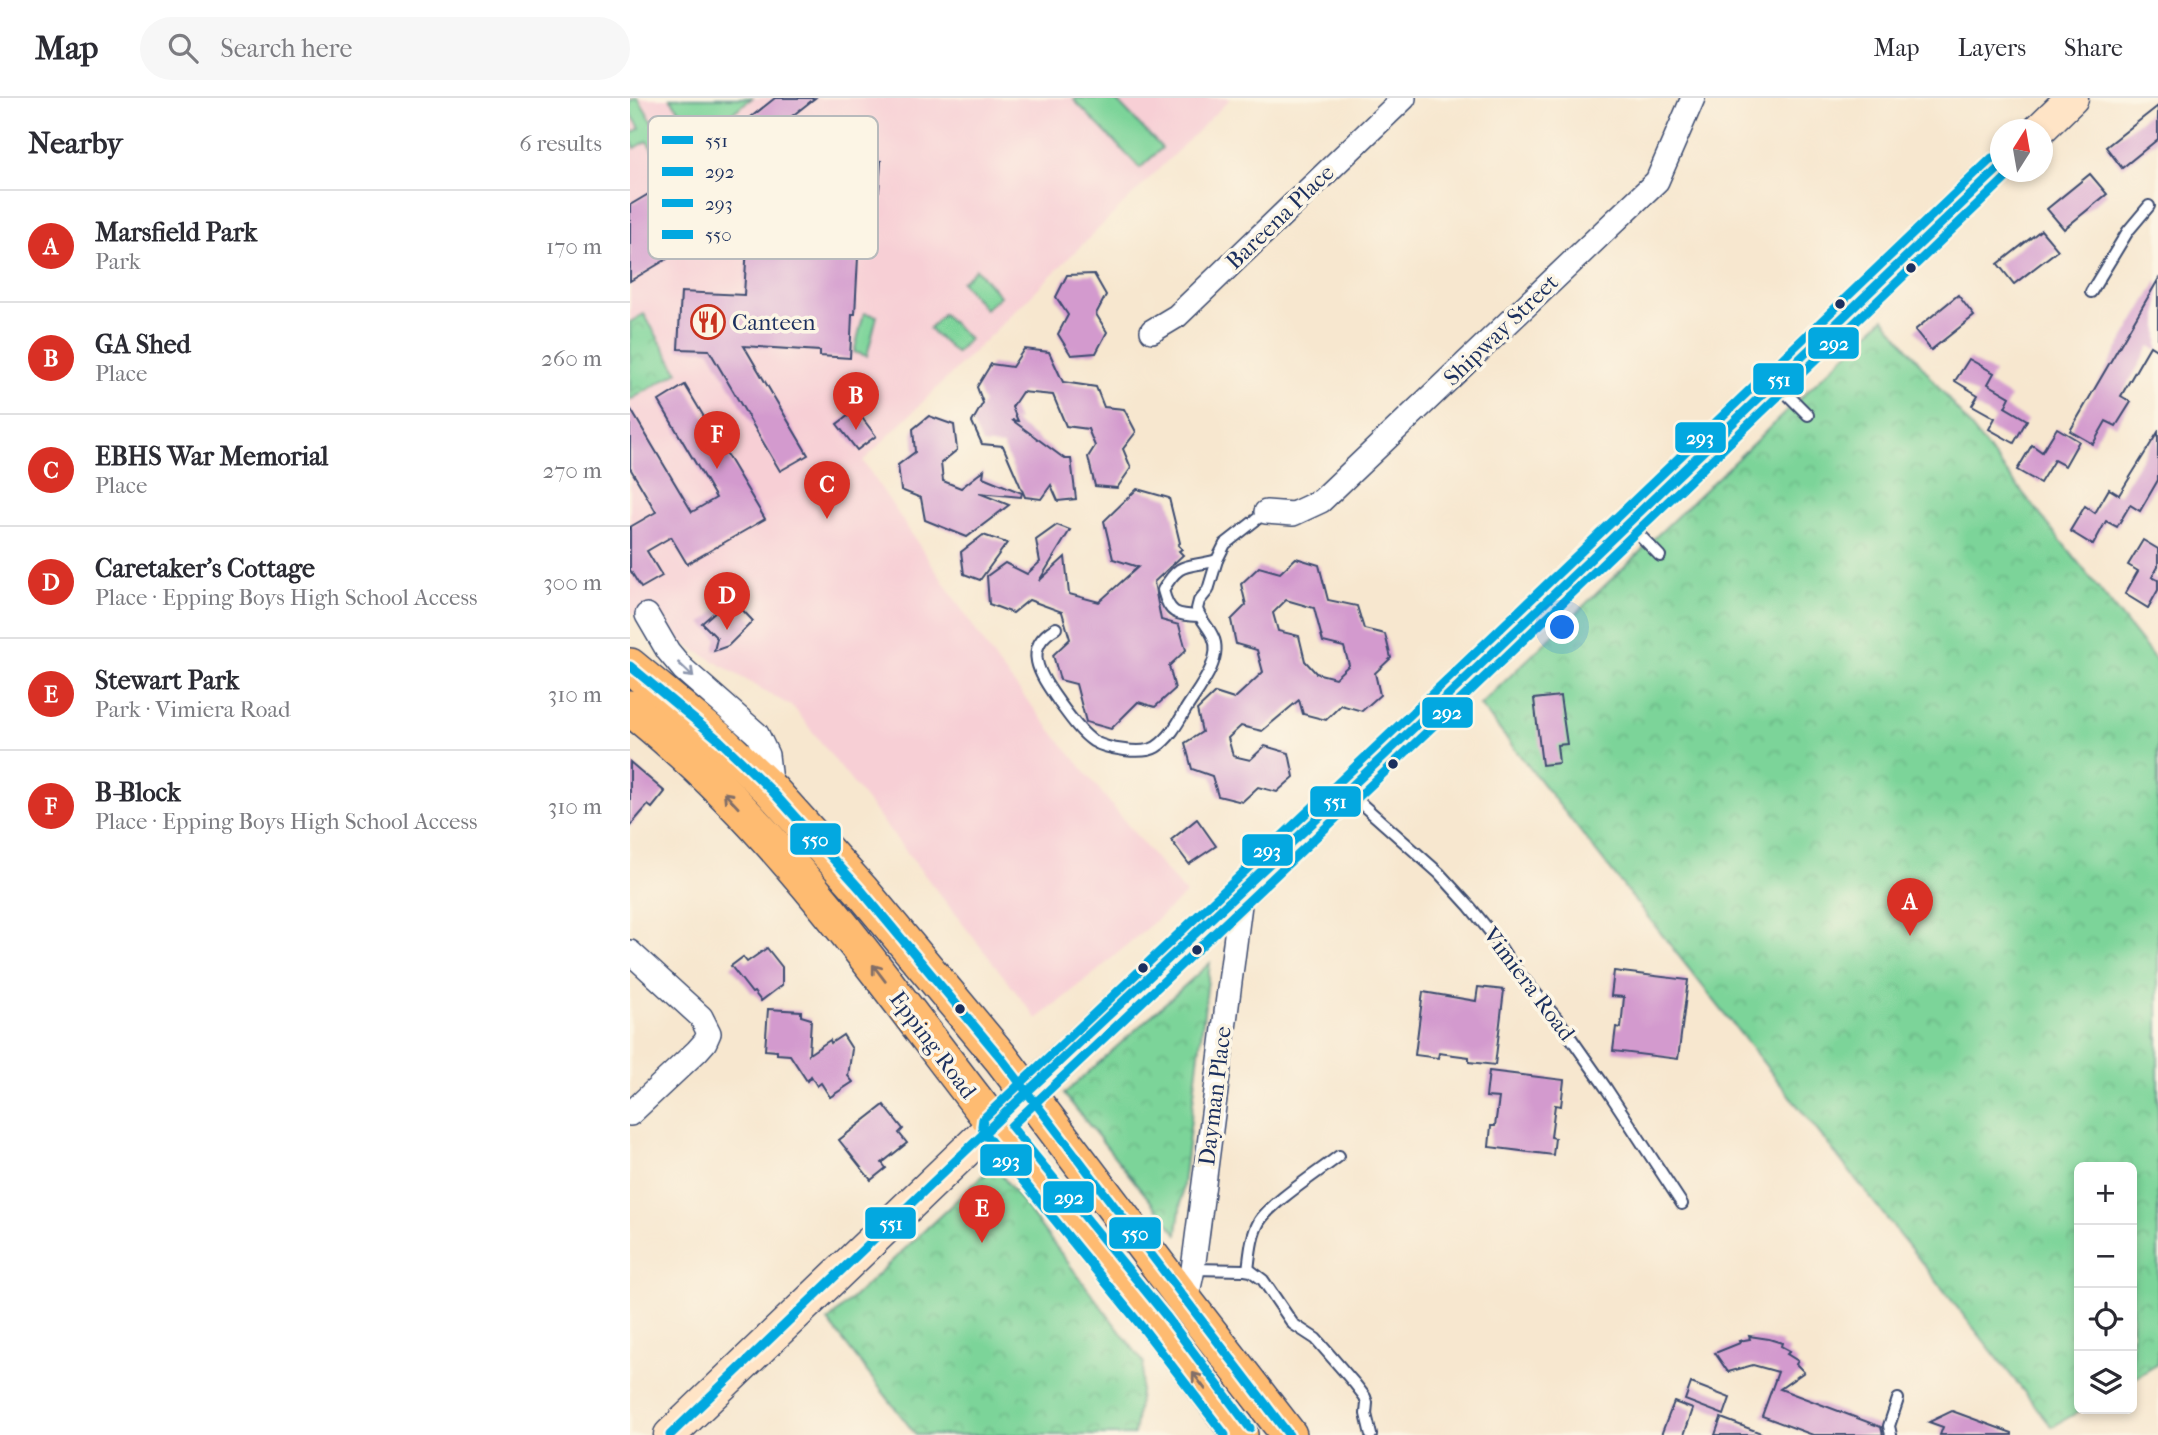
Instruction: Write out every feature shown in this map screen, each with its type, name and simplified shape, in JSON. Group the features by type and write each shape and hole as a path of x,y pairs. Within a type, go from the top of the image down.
{"main road":[{"name":"Epping Road","path":"630,666 719,740 771,790 861,890 1001,1058 1289,1435"},
{"name":"Epping Road","path":"630,708 712,779 773,844 857,945 994,1125 1156,1324 1240,1435"}],"street":[{"name":"Bareena Place","path":"1152,331 1177,316 1404,98"},
{"name":"Shipway Street","path":"1266,512 1293,514 1321,500 1657,181 1693,98"},
{"path":"2050,119 2072,98"},
{"path":"670,1435 1990,177"},
{"path":"647,615 668,651 683,669 757,734 767,755 771,790"},
{"name":"Dayman Place","path":"1186,1303 1193,1269 1242,889"},
{"path":"630,952 701,1017 709,1033 697,1051 630,1114"}],"lane":[{"path":"2091,292 2129,231 2149,206"},
{"path":"1775,382 1808,415"},
{"path":"1056,628 1045,634 1036,652 1037,664 1040,673 1072,719 1094,741 1111,748 1153,749 1167,738 1212,667 1217,646 1213,634 1199,617 1197,610 1199,601 1208,590 1217,560 1225,544 1266,512"},
{"path":"1628,523 1660,556"},
{"path":"1199,617 1179,615 1167,606 1163,590 1172,574 1187,565 1202,565 1217,560"},
{"name":"Vimiera Road","path":"1346,790 1438,873 1470,907 1559,1021 1682,1203"},
{"path":"1248,1270 1252,1239 1258,1222 1269,1209 1339,1156"},
{"path":"1193,1269 1248,1270 1263,1280 1293,1324 1316,1339 1360,1390 1367,1403 1366,1414 1371,1435"},
{"path":"1891,1435 1889,1426 1898,1399"}],"shaded area":[{"path":"630,98 1231,98 863,461 998,664 1186,894 1096,972 1037,1019 794,708 630,612"}],"green space":[{"path":"638,98 649,116 648,143 635,148 630,134 640,128 630,112 630,101"},
{"path":"670,98 752,98 728,116 684,116"},
{"path":"1075,98 1114,98 1162,148 1140,168"},
{"path":"976,269 1000,296 985,309 961,282"},
{"path":"864,313 877,316 867,356 854,352"},
{"path":"644,314 678,372 630,400 630,322"},
{"path":"943,314 969,339 956,353 929,329"},
{"path":"1884,318 2158,663 2158,1364 2137,1377 2137,1162 2074,1162 2074,1414 2052,1427 1480,705"},
{"path":"1210,963 1177,1234 1064,1094"},
{"path":"994,1165 1144,1363 1134,1435 916,1435 828,1321"}],"building":[{"path":"775,98 815,98 792,116 752,116"},
{"path":"2158,106 2158,139 2122,168 2106,147"},
{"path":"878,161 881,161 878,191"},
{"path":"2090,174 2107,194 2064,229 2047,209"},
{"path":"648,194 648,259 667,259 630,281 630,205"},
{"path":"2041,230 2058,250 2014,284 1998,264"},
{"path":"746,259 858,259 850,358 820,356 820,351 744,346 808,455 780,471 709,350 678,349 681,292 744,295"},
{"path":"1094,274 1106,295 1096,314 1107,332 1096,353 1071,355 1058,334 1068,315 1056,297 1067,275"},
{"path":"2158,280 2158,351 2150,346 2121,396 2131,402 2116,426 2106,421 2093,444 2070,431"},
{"path":"1958,295 1974,316 1931,350 1915,330"},
{"path":"1024,349 1049,352 1063,382 1096,387 1104,407 1124,409 1136,432 1123,449 1131,468 1117,488 1095,486 1088,457 1095,446 1088,429 1066,426 1053,395 1022,392 1012,407 1018,421 1012,420 1065,459 1071,459 1076,499 1058,501 1051,485 1041,499 1025,497 1003,446 982,444 972,422 983,403 977,387 991,364 1012,367"},
{"path":"1969,359 1994,373 1988,384 2010,397 2005,407 2027,420 2014,443 1989,429 1995,418 1972,405 1978,395 1955,381"},
{"path":"685,385 765,519 687,564 671,537 647,551 662,576 641,588 630,570 630,527 656,512 630,468 630,408 692,512 716,498 659,401"},
{"path":"856,410 876,436 857,450 837,424"},
{"path":"929,416 954,425 957,450 941,463 943,481 961,488 984,470 983,477 1022,493 1021,497 979,493 1009,505 967,537 925,520 921,498 901,490 898,465 915,452 913,429"},
{"path":"2057,428 2079,441 2065,466 2054,460 2040,483 2017,470 2032,445 2042,452"},
{"path":"2158,432 2158,480 2140,511 2130,505 2117,527 2106,521 2093,545 2070,531 2085,506 2095,513 2109,489 2119,495"},
{"path":"1137,489 1169,498 1180,543 1178,545 1182,549 1179,551 1183,555 1154,582 1161,620 1179,625 1186,650 1169,666 1175,689 1155,707 1138,702 1111,729 1086,722 1076,684 1060,680 1053,655 1070,639 1062,612 1029,600 1013,613 989,604 987,576 1005,563 1027,574 1040,562 1036,540 1057,525 1070,530 1039,581 1065,557 1069,594 1099,602 1138,567 1113,559 1104,521"},
{"path":"983,535 1007,543 980,580 964,574 961,552"},
{"path":"2143,540 2158,549 2158,567 2152,577 2158,580 2158,590 2148,608 2125,594 2138,571 2128,565"},
{"path":"1296,558 1319,565 1328,600 1357,606 1364,629 1385,634 1391,658 1375,673 1380,695 1362,711 1341,705 1326,720 1303,714 1299,700 1262,731 1241,726 1228,738 1233,756 1250,760 1265,746 1289,753 1294,777 1277,792 1258,787 1242,802 1218,796 1212,776 1192,769 1185,743 1202,732 1197,710 1215,693 1234,699 1263,672 1257,650 1236,644 1231,620 1246,605 1241,584 1259,567 1280,573","holes":["1286,600 1314,608 1323,642 1344,647 1349,665 1335,678 1316,673 1305,661 1299,636 1278,631 1273,613"]},
{"path":"734,601 753,621 728,646 714,651 717,638 702,623 724,604 728,608"},
{"path":"1560,696 1567,744 1557,745 1559,763 1542,765 1534,699"},
{"path":"630,762 665,792 652,808 648,805 630,826"},
{"path":"1197,819 1216,846 1189,864 1171,840"},
{"path":"767,948 782,967 782,985 761,1001 731,966 743,957 747,962"},
{"path":"1614,971 1688,980 1678,1059 1613,1051 1616,1027 1621,1028 1624,997 1611,996"},
{"path":"1478,987 1504,990 1495,1065 1469,1062 1469,1057 1439,1053 1438,1058 1415,1055 1423,992 1476,1001"},
{"path":"768,1009 801,1011 801,1016 811,1019 809,1054 843,1035 852,1049 848,1076 853,1082 830,1097 821,1083 817,1086 811,1076 807,1081 790,1055 765,1050"},
{"path":"1489,1071 1564,1080 1561,1106 1555,1105 1551,1137 1555,1138 1553,1155 1489,1147 1491,1126 1495,1126 1499,1098 1486,1097"},
{"path":"884,1105 903,1129 899,1133 907,1143 882,1163 886,1168 871,1180 839,1140"},
{"path":"1749,1336 1782,1343 1781,1346 1790,1351 1787,1354 1798,1361 1796,1364 1804,1372 1780,1389 1881,1427 1883,1435 1813,1435 1762,1416 1778,1372 1753,1365 1728,1372 1715,1353 1740,1343 1739,1341 1750,1339"},
{"path":"1691,1383 1730,1398 1724,1415 1685,1400"},
{"path":"1674,1402 1693,1409 1684,1435 1661,1435"},
{"path":"1952,1411 2012,1435 1940,1435 1943,1427 1929,1422"},
{"path":"1721,1418 1761,1433 1761,1435 1715,1435"}],"transit line":[{"name":"293","path":"1225,1435 1146,1332 984,1133 983,1119 1990,160"},
{"name":"551","path":"670,1435 1990,177"},
{"name":"292","path":"1250,1428 1166,1316 1011,1126 2002,182"},
{"name":"550","path":"630,666 719,740 771,790 861,890 1001,1058 1289,1435"}],"place":[{"name":"Canteen","path":"708,322"},
{"name":"GA Shed","path":"856,430"},
{"name":"B-Block","path":"717,469"},
{"name":"EBHS War Memorial","path":"827,519"},
{"name":"Caretaker's Cottage","path":"727,630"},
{"name":"Marsfield Park","path":"1910,936"},
{"name":"Stewart Park","path":"982,1243"}]}
